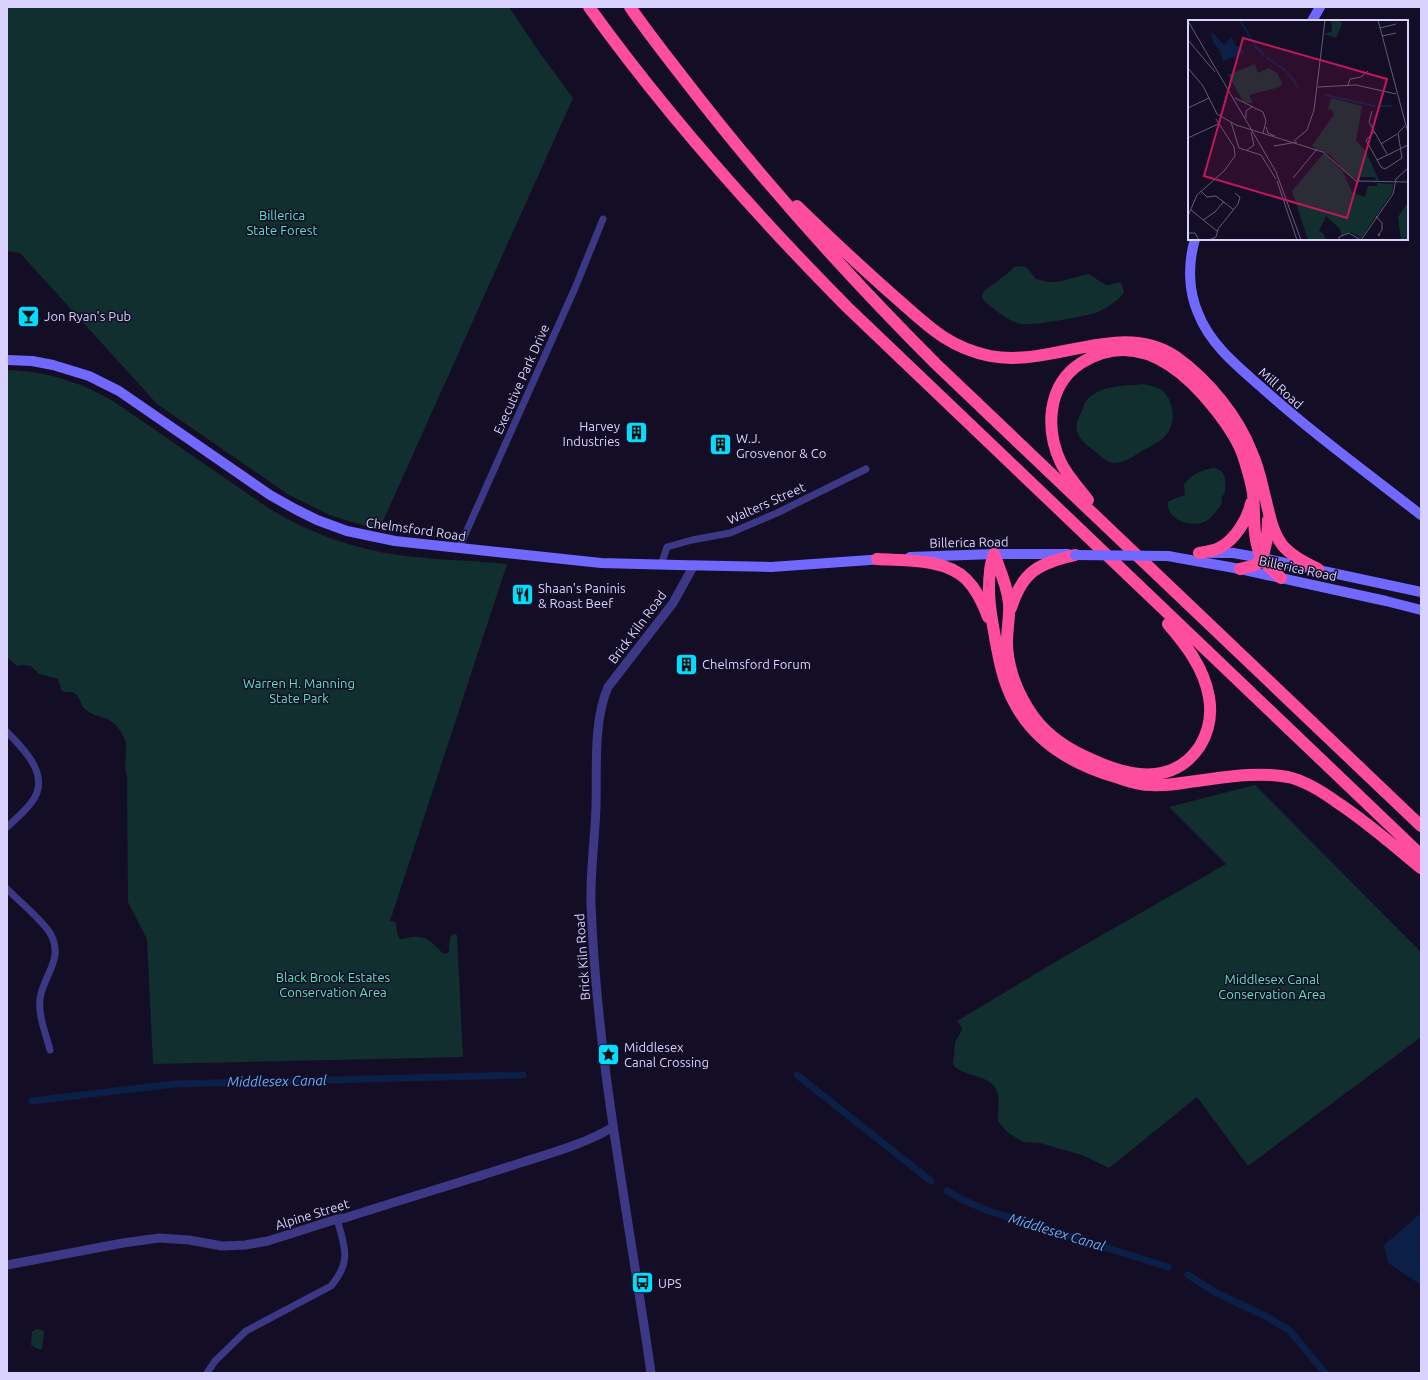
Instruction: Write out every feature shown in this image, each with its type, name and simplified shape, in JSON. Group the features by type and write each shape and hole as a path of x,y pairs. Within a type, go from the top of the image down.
{"highway":[{"path":"589,7 697,146 790,249 846,307 1421,855"},
{"path":"630,7 714,119 824,248 896,324 936,364 1421,826"},
{"path":"756,169 791,200 862,269 926,325 944,338 956,344 990,356 1029,358 1110,343 1129,342 1156,347 1174,356 1194,372 1211,389 1242,431 1258,469 1273,529 1284,547 1303,562 1318,569"},
{"path":"1122,541 1070,477 1061,463 1051,425 1051,411 1054,398 1059,386 1073,370 1085,361 1094,357 1116,351 1138,352 1156,357 1166,362 1189,380 1207,399 1232,433 1243,454 1251,482 1256,536 1262,558 1272,570 1282,578"},
{"path":"1199,553 1216,549 1229,541 1239,529 1246,516 1253,494"},
{"path":"1240,569 1255,564 1262,558 1267,532 1266,505"},
{"path":"994,554 1006,587 1009,604 1007,646 1013,678 1029,711 1055,739 1067,747 1094,761 1136,774 1150,775 1159,774 1177,768 1186,763 1205,738 1210,717 1209,696 1203,675 1188,648 1142,590"},
{"path":"994,554 990,572 989,592 994,631 1003,674 1014,703 1026,721 1052,748 1087,768 1109,776 1152,785 1173,784 1253,774 1290,777 1322,792 1345,807 1421,868"},
{"path":"1009,615 1018,589 1028,575 1035,569 1048,563 1075,555"},
{"path":"877,559 935,564 958,573 966,579 978,594 994,631"}],"main road":[{"path":"1313,20 1320,7"},
{"name":"Mill Road","path":"1196,240 1190,266 1192,295 1200,317 1214,342 1232,361 1294,417 1421,515"},
{"name":"Chelmsford Road","path":"7,360 32,361 53,365 89,376 119,391 270,495 317,520 347,531 388,540 600,563 771,567"},
{"name":"Billerica Road","path":"771,567 941,555 994,554 1168,556 1199,553 1233,553 1318,569 1421,592"},
{"name":"Billerica Road","path":"1168,556 1240,569 1421,610"}],"street":[{"name":"Executive Park Drive","path":"459,548 575,288 603,219"},
{"name":"Walters Street","path":"661,565 667,547 730,532 777,513 866,469"},
{"name":"Brick Kiln Road","path":"651,1373 613,1127 600,1014 591,903 595,836 598,722 603,698 608,687 673,602 694,565"},
{"path":"7,732 23,748 34,763 37,772 38,789 32,802 7,828"},
{"path":"7,889 43,925 49,932 53,941 55,959 43,986 40,998 40,1011 50,1050"},
{"name":"Alpine Street","path":"7,1265 122,1243 159,1238 189,1240 222,1246 268,1242 337,1219 345,1218 451,1186 535,1158 602,1133 613,1127"},
{"path":"208,1373 215,1361 246,1331 331,1286 335,1282 344,1265 346,1252 337,1219"}],"green space":[{"name":"Billerica State Forest","path":"7,7 509,7 573,98 379,530 332,516 289,495 157,404 20,253 7,251"},
{"path":"1022,266 1027,268 1036,279 1049,282 1058,282 1088,274 1106,285 1121,283 1124,292 1114,303 1094,313 1049,322 1027,324 1017,323 1000,314 986,303 982,296 984,291 1014,267"},
{"name":"Warren H. Manning State Park","path":"7,370 51,376 93,390 119,405 267,507 295,523 324,536 354,546 385,553 431,559 507,564 390,921 396,923 397,933 400,939 418,937 427,939 444,954 449,952 450,937 454,934 457,935 463,1057 153,1064 147,939 128,902 127,776 125,769 125,740 113,722 87,711 75,693 63,692 58,679 39,674 31,666 17,666 7,657"},
{"path":"1143,384 1163,391 1170,401 1173,414 1169,431 1153,445 1129,459 1118,463 1109,462 1087,445 1077,432 1077,421 1084,404 1091,396 1105,389"},
{"path":"1213,468 1220,470 1224,476 1225,492 1222,499 1222,504 1209,519 1204,522 1192,524 1180,521 1171,513 1168,508 1168,502 1185,495 1184,485 1193,476"},
{"name":"Middlesex Canal Conservation Area","path":"1255,785 1421,952 1421,1037 1248,1166 1197,1097 1109,1168 1082,1155 1040,1143 1024,1142 1007,1132 998,1121 999,1101 996,1089 992,1084 982,1078 963,1072 953,1065 955,1042 962,1030 957,1021 1067,955 1226,864 1169,807"},
{"path":"36,1329 44,1332 42,1349 38,1349 31,1345 32,1332"}],"water":[{"path":"1421,1213 1421,1285 1388,1263 1384,1245"}],"waterway":[{"name":"Middlesex Canal","path":"32,1101 174,1084 523,1075"},
{"name":"Middlesex Canal","path":"797,1075 931,1181"},
{"name":"Middlesex Canal","path":"947,1191 963,1200 989,1211 1168,1267"},
{"name":"Middlesex Canal","path":"1188,1275 1215,1292 1269,1318 1290,1331 1325,1373"}],"place":[{"name":"Jon Ryan's Pub","path":"28,316"},
{"name":"Harvey Industries","path":"636,433"},
{"name":"W.J. Grosvenor & Co","path":"720,445"},
{"name":"Shaan's Paninis & Roast Beef","path":"523,595"},
{"name":"Chelmsford Forum","path":"687,664"},
{"name":"Middlesex Canal Crossing","path":"609,1054"},
{"name":"UPS","path":"643,1283"}],"park label":[{"name":"Black Brook Estates Conservation Area","path":"333,984"}]}
